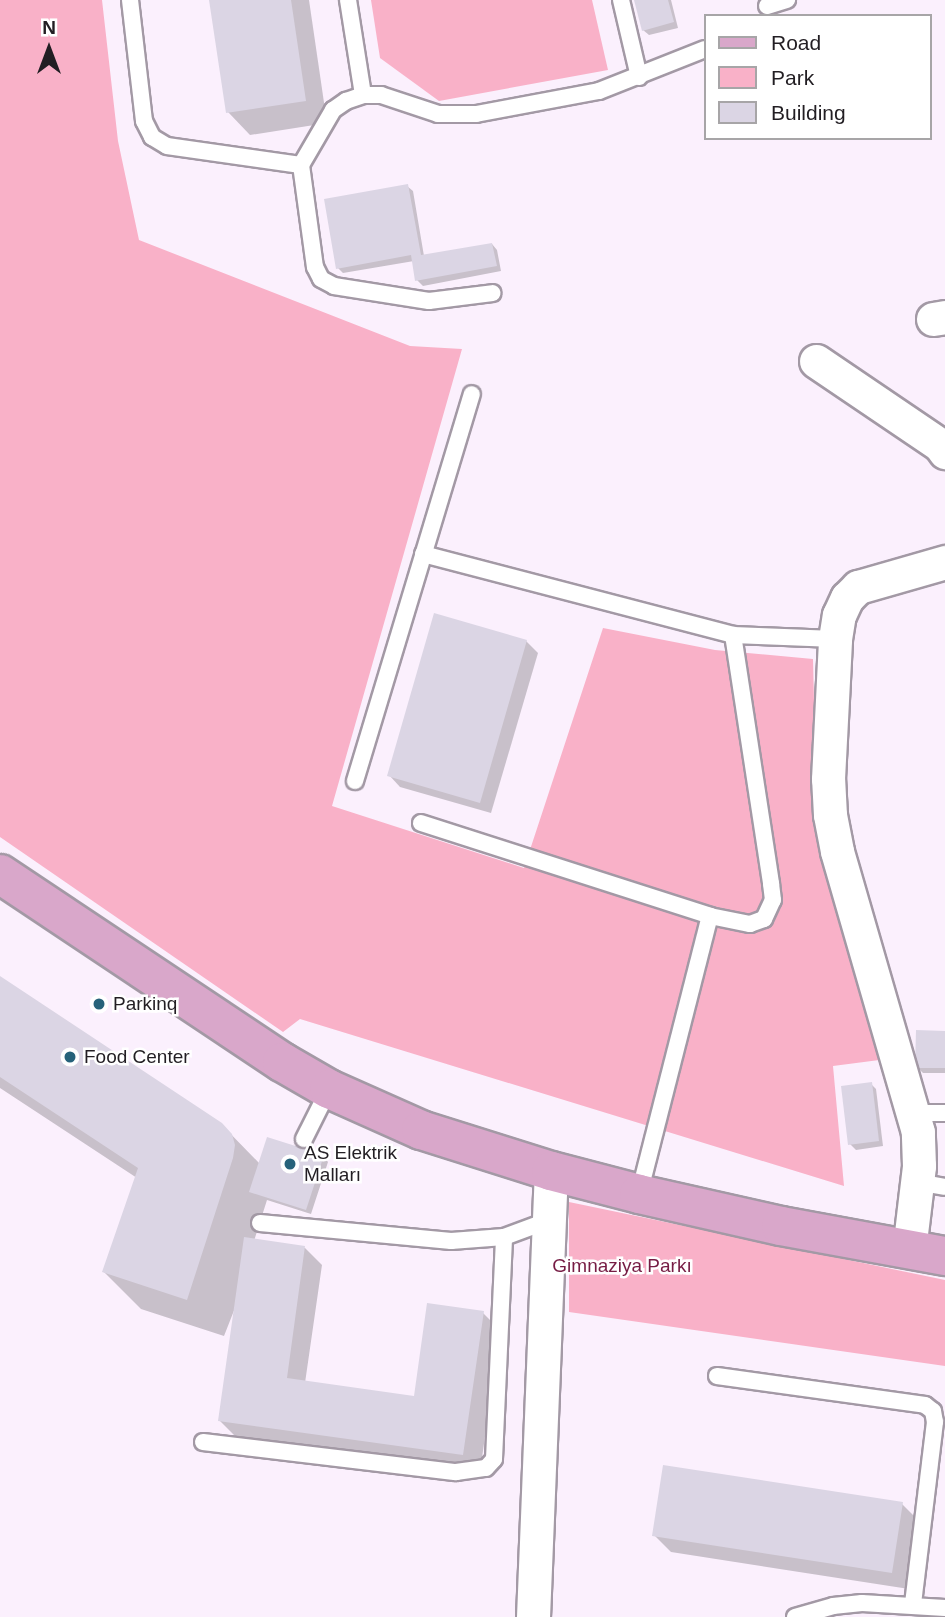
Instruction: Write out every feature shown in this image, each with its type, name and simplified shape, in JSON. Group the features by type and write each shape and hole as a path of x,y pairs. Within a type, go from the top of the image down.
{"main road":[{"path":"0,874 227,1027 329,1089 421,1130 551,1171 639,1194 781,1226 927,1253"}],"street":[{"path":"816,361 940,445 945,452"},
{"path":"927,1253 931,1184 919,1149 929,1113 836,850 828,779 835,639 839,615 847,598 858,587 945,562"},
{"path":"533,1617 551,1171"}],"lane":[{"path":"130,0 144,121 152,137 167,146 301,164"},
{"path":"348,0 363,95"},
{"path":"621,0 639,77"},
{"path":"765,7 787,0"},
{"path":"493,293 429,302 334,286 321,279 315,267 301,164 333,110 346,101 363,95 381,95 438,114 477,114 587,94 639,77 704,48"},
{"path":"355,781 472,394"},
{"path":"423,554 733,635 835,639"},
{"path":"421,823 710,916 750,924 764,919 773,900 733,635"},
{"path":"639,1194 710,916"},
{"path":"304,1139 329,1089"},
{"path":"260,1223 451,1241 504,1237 547,1221"},
{"path":"203,1442 456,1472 486,1468 494,1459 504,1237"},
{"path":"717,1376 925,1405 933,1411 935,1422 913,1604"},
{"path":"795,1617 833,1606 862,1603 945,1608"}],"green space":[{"path":"0,0 102,0 118,141 139,240 410,346 462,349 332,806 524,868 603,628 715,650 813,659 817,824 887,1059 833,1066 844,1186 300,1019 283,1032 0,837"},
{"path":"371,0 592,0 608,70 439,101 380,58"},
{"name":"Gimnaziya Parkı","path":"569,1202 945,1280 945,1366 569,1312"}],"building":[{"path":"209,0 291,0 306,101 226,113"},
{"path":"634,0 668,0 674,22 642,31"},
{"path":"408,184 421,255 492,243 497,266 415,281 411,255 336,269 324,199"},
{"path":"434,613 527,640 480,803 387,776"},
{"path":"0,976 222,1123 232,1134 235,1145 233,1158 187,1300 102,1272 138,1168 0,1077"},
{"path":"916,1030 945,1031 945,1068 915,1068"},
{"path":"872,1082 879,1141 848,1145 841,1086"},
{"path":"267,1137 324,1155 306,1210 249,1192"},
{"path":"244,1237 305,1246 287,1378 414,1396 427,1303 484,1311 463,1455 218,1421"},
{"path":"663,1465 903,1502 892,1573 652,1536"}],"place":[{"name":"Parkinq","path":"99,1004"},
{"name":"Food Center","path":"70,1057"},
{"name":"AS Elektrik Malları","path":"290,1164"}]}
